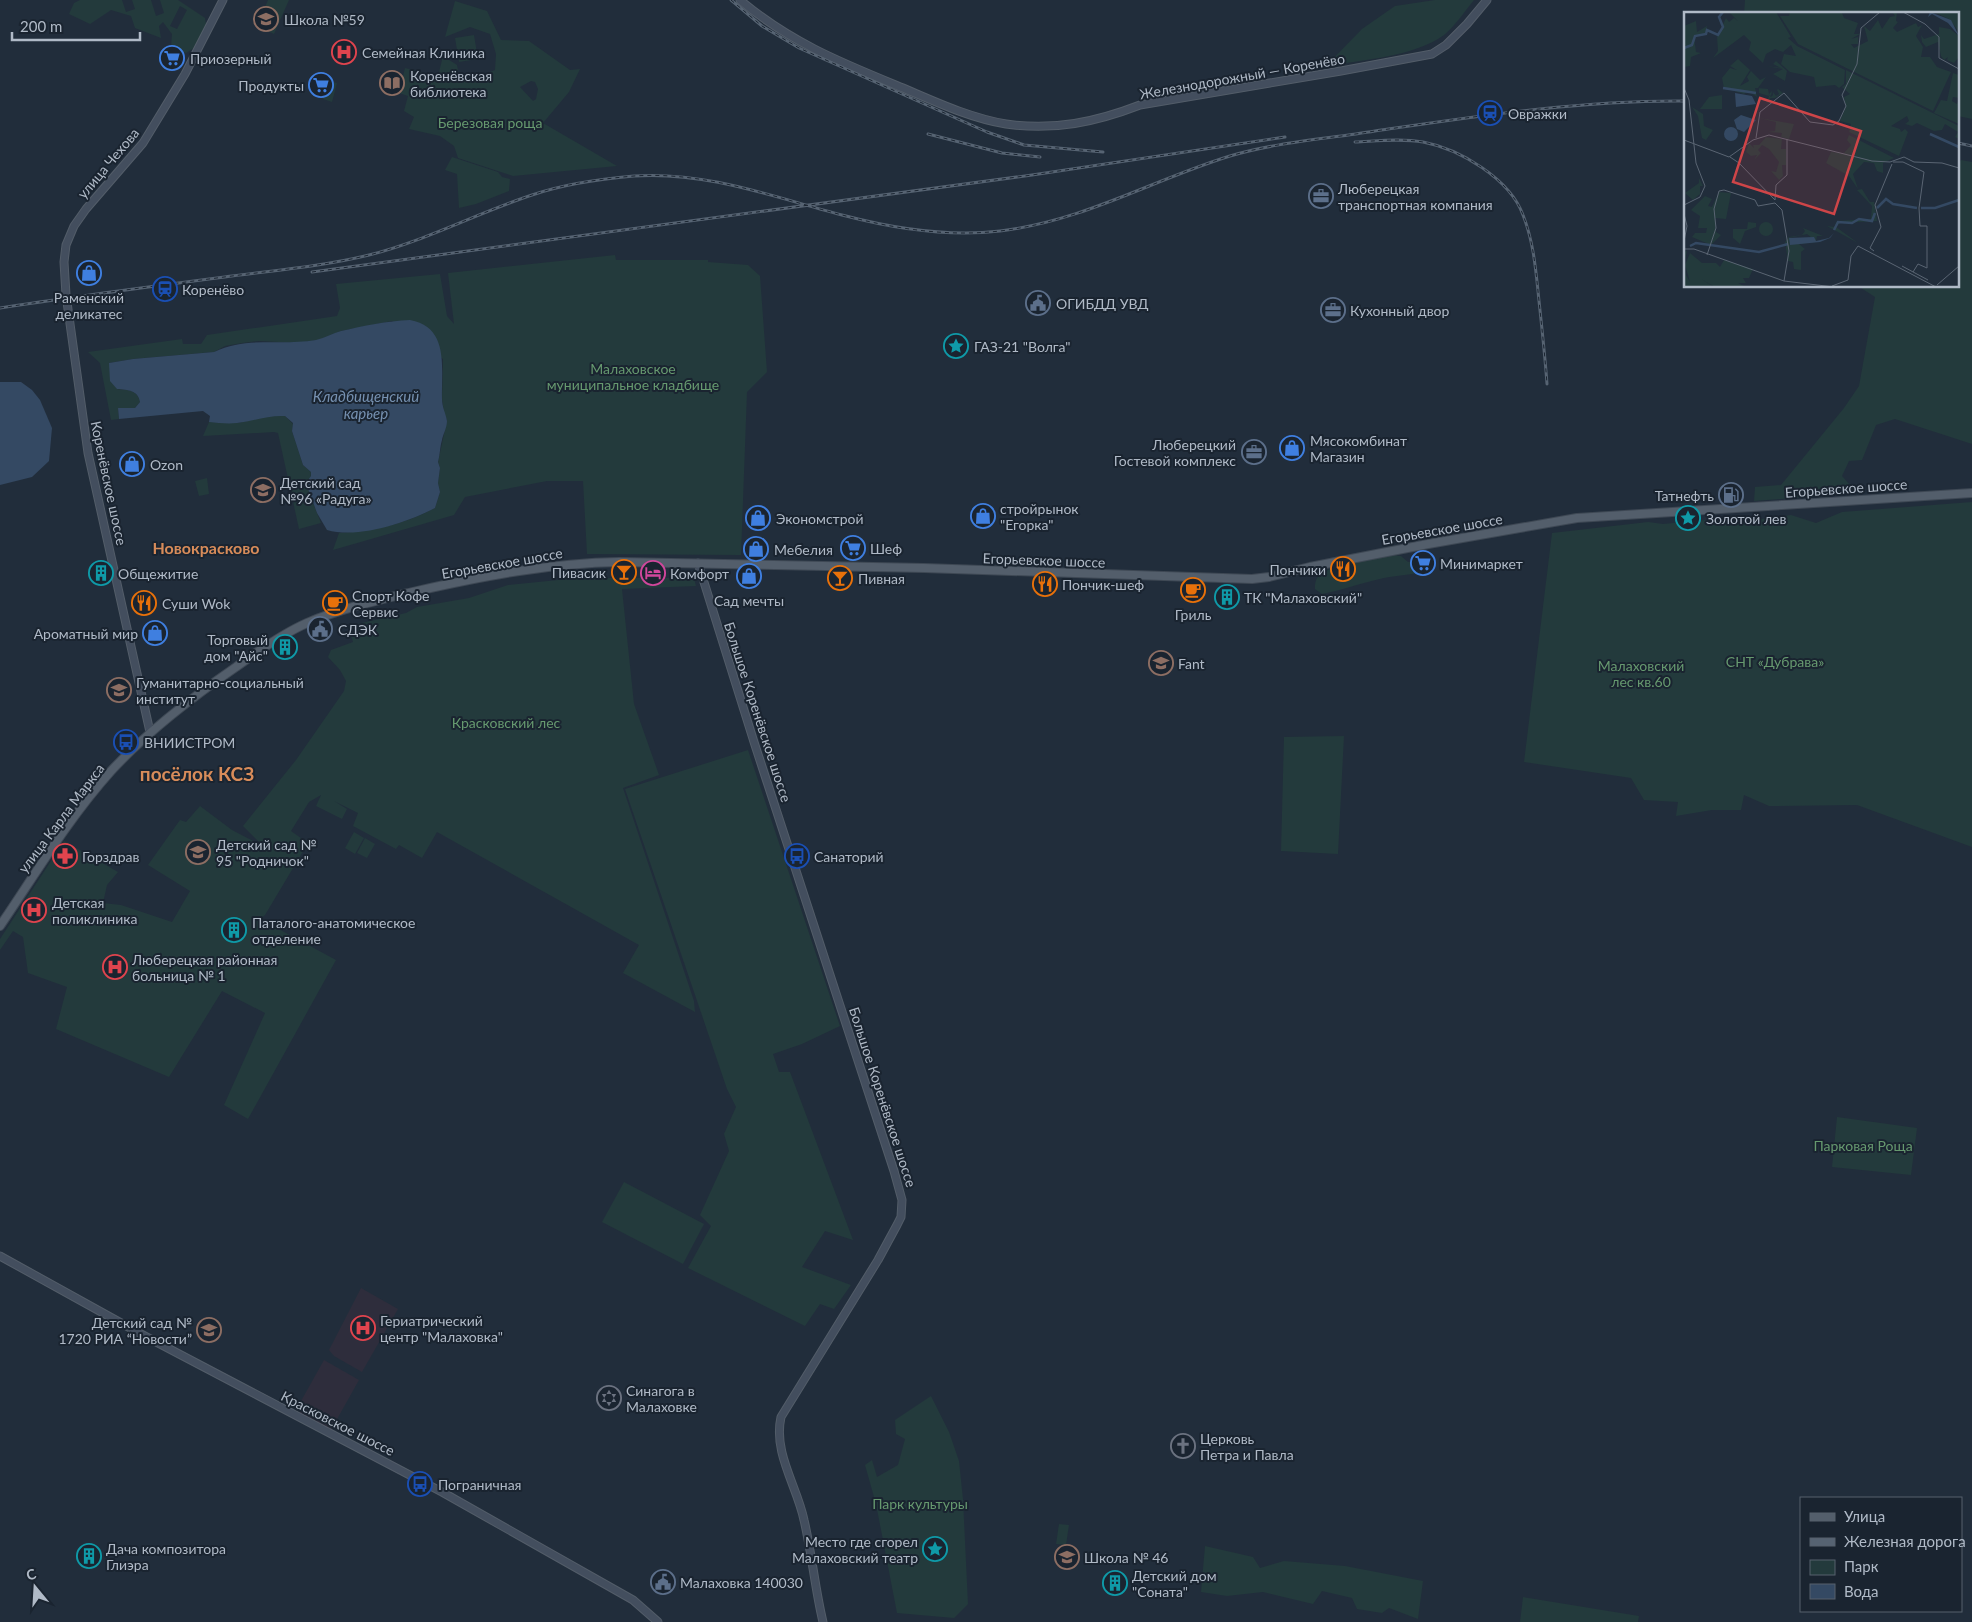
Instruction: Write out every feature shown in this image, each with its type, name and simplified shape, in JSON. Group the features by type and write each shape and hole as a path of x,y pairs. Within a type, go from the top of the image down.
{"main road":[{"name":"улица Чехова","path":"66,295 64,262 66,246 74,226 86,209 143,144 185,74 223,0"},
{"name":"Железнодорожный — Коренёво","path":"740,0 761,17 805,46 948,107 977,117 1008,124 1047,126 1079,124 1115,115 1140,105 1432,54 1446,45 1487,0"},
{"name":"Коренёвское шоссе","path":"66,295 88,453 150,732"},
{"name":"Егорьевское шоссе","path":"150,732 206,688 257,652 305,624 334,612 444,585 529,568 591,562 698,563 1252,578 1269,577 1428,544 1577,518 1972,493"},
{"name":"Большое Коренёвское шоссе","path":"698,563 902,1200 901,1217 897,1226 781,1417 778,1430 782,1453 804,1520 823,1622"},
{"name":"улица Карла Маркса","path":"0,926 60,836 90,797 111,772 150,732"},
{"name":"Красковское шоссе","path":"0,1256 141,1334 442,1492 633,1600 658,1622"}],"shaded area":[{"name":"Гериатрический центр \"Малаховка\"","path":"361,1288 398,1309 362,1372 334,1356 329,1350"},
{"path":"324,1360 359,1380 331,1430 300,1413 301,1401"}],"green space":[{"path":"80,0 122,0 126,12 135,9 132,0 151,0 156,16 164,13 160,0 178,0 205,18 207,30 194,48 186,53 171,47 172,34 163,22 159,26 161,38 135,28 131,16 111,10 90,24 69,14 74,3","holes":["180,6 187,10 177,29 170,26"]},
{"path":"268,0 289,0 274,34 257,26"},
{"path":"1435,0 1474,0 1444,35 1432,42 1403,53 1326,66 1362,29 1395,6"},
{"path":"1745,0 1972,0 1972,119 1960,116 1960,12 1744,12"},
{"name":"Березовая роща","path":"455,1 487,11 501,40 529,41 570,70 580,69 569,92 543,123 617,166 513,176 458,158 454,146 440,136 409,129 414,117 404,111 408,96 399,93 405,68 438,76 443,56 457,65 460,81 495,70 496,54 490,34 470,27 445,37","holes":["531,81 535,82 538,89 536,99 533,101 520,87"]},
{"path":"474,35 478,59 459,62 455,38"},
{"path":"328,81 337,83 332,102 323,99"},
{"path":"452,157 498,172 502,177 510,179 509,191 476,204 459,208 457,174 445,170"},
{"path":"1961,160 1972,162 1972,444 1895,419 1876,425 1862,460 1849,461 1842,476 1851,486 1858,486 1859,493 1754,501 1755,487 1781,485 1844,408 1859,386 1875,297 1861,288 1960,288"},
{"name":"Малаховское муниципальное кладбище","path":"615,255 616,260 708,260 708,262 748,265 760,276 767,372 747,392 741,555 587,554 583,481 547,481 465,497 454,515 333,550 339,533 376,528 424,514 435,508 440,492 438,483 440,468 438,462 447,420 442,399 443,359 392,321 341,331 318,340 298,343 259,341 225,346 214,352 109,363 117,389 129,390 135,393 140,402 135,408 118,408 119,419 111,420 100,363 88,352 182,339 183,344 201,344 207,335 337,316 340,308 336,284 440,274 447,316 454,324 448,273"},
{"path":"273,415 285,416 293,424 292,431 303,465 311,472 310,495 321,523 299,529 278,433 203,436 209,422 238,423"},
{"path":"207,478 209,494 199,496 195,481"},
{"name":"Малаховский лес кв.60","path":"1972,502 1972,847 1857,805 1769,806 1744,795 1741,810 1712,810 1676,816 1678,802 1644,800 1631,778 1524,762 1552,533 1648,522 1663,524 1715,519 1717,525 1791,515 1816,523 1842,512"},
{"path":"1392,555 1401,556 1408,562 1426,562 1429,566 1428,570 1376,580 1322,594 1315,589 1317,578 1332,568"},
{"name":"Красковский лес","path":"578,578 694,578 696,586 622,589 634,704 659,775 623,788 694,1001 695,1012 623,973 639,945 437,832 422,858 399,845 396,849 353,826 358,813 334,801 347,809 342,819 316,806 321,795 309,802 291,831 308,843 265,915 260,919 336,960 248,1119 224,1105 265,1013 222,991 169,1077 56,1029 67,987 28,973 23,937 13,931 0,950 0,939 64,841 118,872 107,885 103,903 121,905 172,922 190,891 148,865 180,820 186,822 200,806 232,830 263,846 243,826 296,760 344,691 346,681 340,670 328,657 331,650 353,642 348,626 406,613 417,607 469,598 508,585"},
{"path":"1344,736 1338,854 1281,851 1284,737"},
{"path":"748,750 840,1026 802,1044 773,1054 779,1072 790,1072 853,1240 825,1231 802,1267 851,1285 834,1309 820,1304 805,1326 688,1268 711,1226 700,1215 729,1151 724,1134 736,1107 727,1089 625,789"},
{"path":"354,832 364,838 355,854 345,848"},
{"path":"365,838 375,844 367,858 357,853"},
{"name":"Парковая Роща","path":"1837,1117 1917,1128 1911,1175 1832,1167"},
{"path":"624,1182 704,1224 683,1264 602,1222"},
{"name":"Парк культуры","path":"931,1396 949,1432 959,1461 963,1499 968,1604 954,1618 897,1613 876,1504 865,1465 872,1460 877,1477 898,1465 905,1439 896,1434 895,1420"},
{"path":"1059,1524 1069,1525 1066,1545 1056,1544"},
{"path":"1205,1546 1253,1557 1260,1568 1284,1561 1345,1566 1423,1581 1418,1619 1389,1608 1382,1613 1357,1609 1352,1598 1322,1591 1313,1604 1263,1592 1227,1596 1201,1592"},
{"path":"1523,1597 1639,1616 1638,1622 1520,1622"}],"water":[{"name":"Кладбищенский карьер","path":"410,320 423,324 432,331 441,351 442,402 447,424 441,442 438,462 440,468 438,483 440,492 435,508 396,524 367,531 339,532 327,530 317,513 306,483 311,476 311,472 303,465 292,431 293,423 285,416 273,416 237,423 223,423 209,422 210,416 203,411 119,419 118,408 135,408 140,402 135,393 129,390 117,389 110,381 109,363 214,352 239,344 303,342 358,327"},
{"path":"0,382 21,382 32,390 40,400 52,428 49,461 32,477 0,485"}],"railway":[{"path":"731,0 762,26 799,48 987,132 1024,145 1103,152"},
{"path":"0,308 352,259 431,235 544,191 582,182 634,176 688,178 741,187 884,225 922,231 981,233 1031,226 1060,218 1117,199 1230,156 1266,147 1530,110 1608,103 1684,101"},
{"path":"928,134 1002,153 1040,157"},
{"path":"312,272 1032,175 1285,137"},
{"path":"1355,142 1406,140 1437,146 1452,151 1482,168 1507,189 1523,215 1532,247 1547,384"},
{"path":"1960,143 1972,146"}],"place":[{"name":"Школа №59","path":"266,19"},
{"name":"Семейная Клиника","path":"344,52"},
{"name":"Приозерный","path":"172,58"},
{"name":"Коренёвская библиотека","path":"392,83"},
{"name":"Продукты","path":"321,85"},
{"name":"Овражки","path":"1490,113"},
{"name":"Люберецкая транспортная компания","path":"1321,196"},
{"name":"Раменский деликатес","path":"89,273"},
{"name":"Коренёво","path":"165,289"},
{"name":"ОГИБДД УВД","path":"1038,303"},
{"name":"Кухонный двор","path":"1333,310"},
{"name":"ГАЗ-21 \"Волга\"","path":"956,346"},
{"name":"Мясокомбинат Магазин","path":"1292,448"},
{"name":"Люберецкий Гостевой комплекс","path":"1254,452"},
{"name":"Ozon","path":"132,464"},
{"name":"Детский сад №96 «Радуга»","path":"263,490"},
{"name":"Татнефть","path":"1731,495"},
{"name":"стройрынок \"Егорка\"","path":"983,516"},
{"name":"Экономстрой","path":"758,518"},
{"name":"Золотой лев","path":"1688,518"},
{"name":"Шеф","path":"853,548"},
{"name":"Мебелия","path":"756,549"},
{"name":"Минимаркет","path":"1423,563"},
{"name":"Пончики","path":"1343,569"},
{"name":"Пивасик","path":"624,572"},
{"name":"Общежитие","path":"101,573"},
{"name":"Комфорт","path":"653,573"},
{"name":"Сад мечты","path":"749,576"},
{"name":"Пивная","path":"840,578"},
{"name":"Пончик-шеф","path":"1045,584"},
{"name":"Гриль","path":"1193,590"},
{"name":"ТК \"Малаховский\"","path":"1227,597"},
{"name":"Суши Wok","path":"144,603"},
{"name":"Спорт Кофе Сервис","path":"335,603"},
{"name":"СДЭК","path":"320,629"},
{"name":"Ароматный мир","path":"155,633"},
{"name":"Торговый дом \"Айс\"","path":"285,647"},
{"name":"Fant","path":"1161,663"},
{"name":"Гуманитарно-социальный институт","path":"119,690"},
{"name":"ВНИИСТРОМ","path":"126,742"},
{"name":"Детский сад № 95 \"Родничок\"","path":"198,852"},
{"name":"Горздрав","path":"65,856"},
{"name":"Санаторий","path":"797,856"},
{"name":"Детская поликлиника","path":"34,910"},
{"name":"Паталого-анатомическое отделение","path":"234,930"},
{"name":"Люберецкая районная больница № 1","path":"115,967"},
{"name":"Гериатрический центр \"Малаховка\"","path":"363,1328"},
{"name":"Детский сад № 1720 РИА “Новости”","path":"209,1330"},
{"name":"Синагога в Малаховке","path":"609,1398"},
{"name":"Церковь Петра и Павла","path":"1183,1446"},
{"name":"Пограничная","path":"420,1484"},
{"name":"Место где сгорел Малаховский театр","path":"935,1549"},
{"name":"Дача композитора Глиэра","path":"89,1556"},
{"name":"Школа № 46","path":"1067,1557"},
{"name":"Малаховка 140030","path":"663,1582"},
{"name":"Детский дом \"Соната\"","path":"1115,1583"}],"district":[{"name":"Новокрасково","path":"206,547"},
{"name":"посёлок КСЗ","path":"197,773"}],"park label":[{"name":"СНТ «Дубрава»","path":"1775,661"}]}
